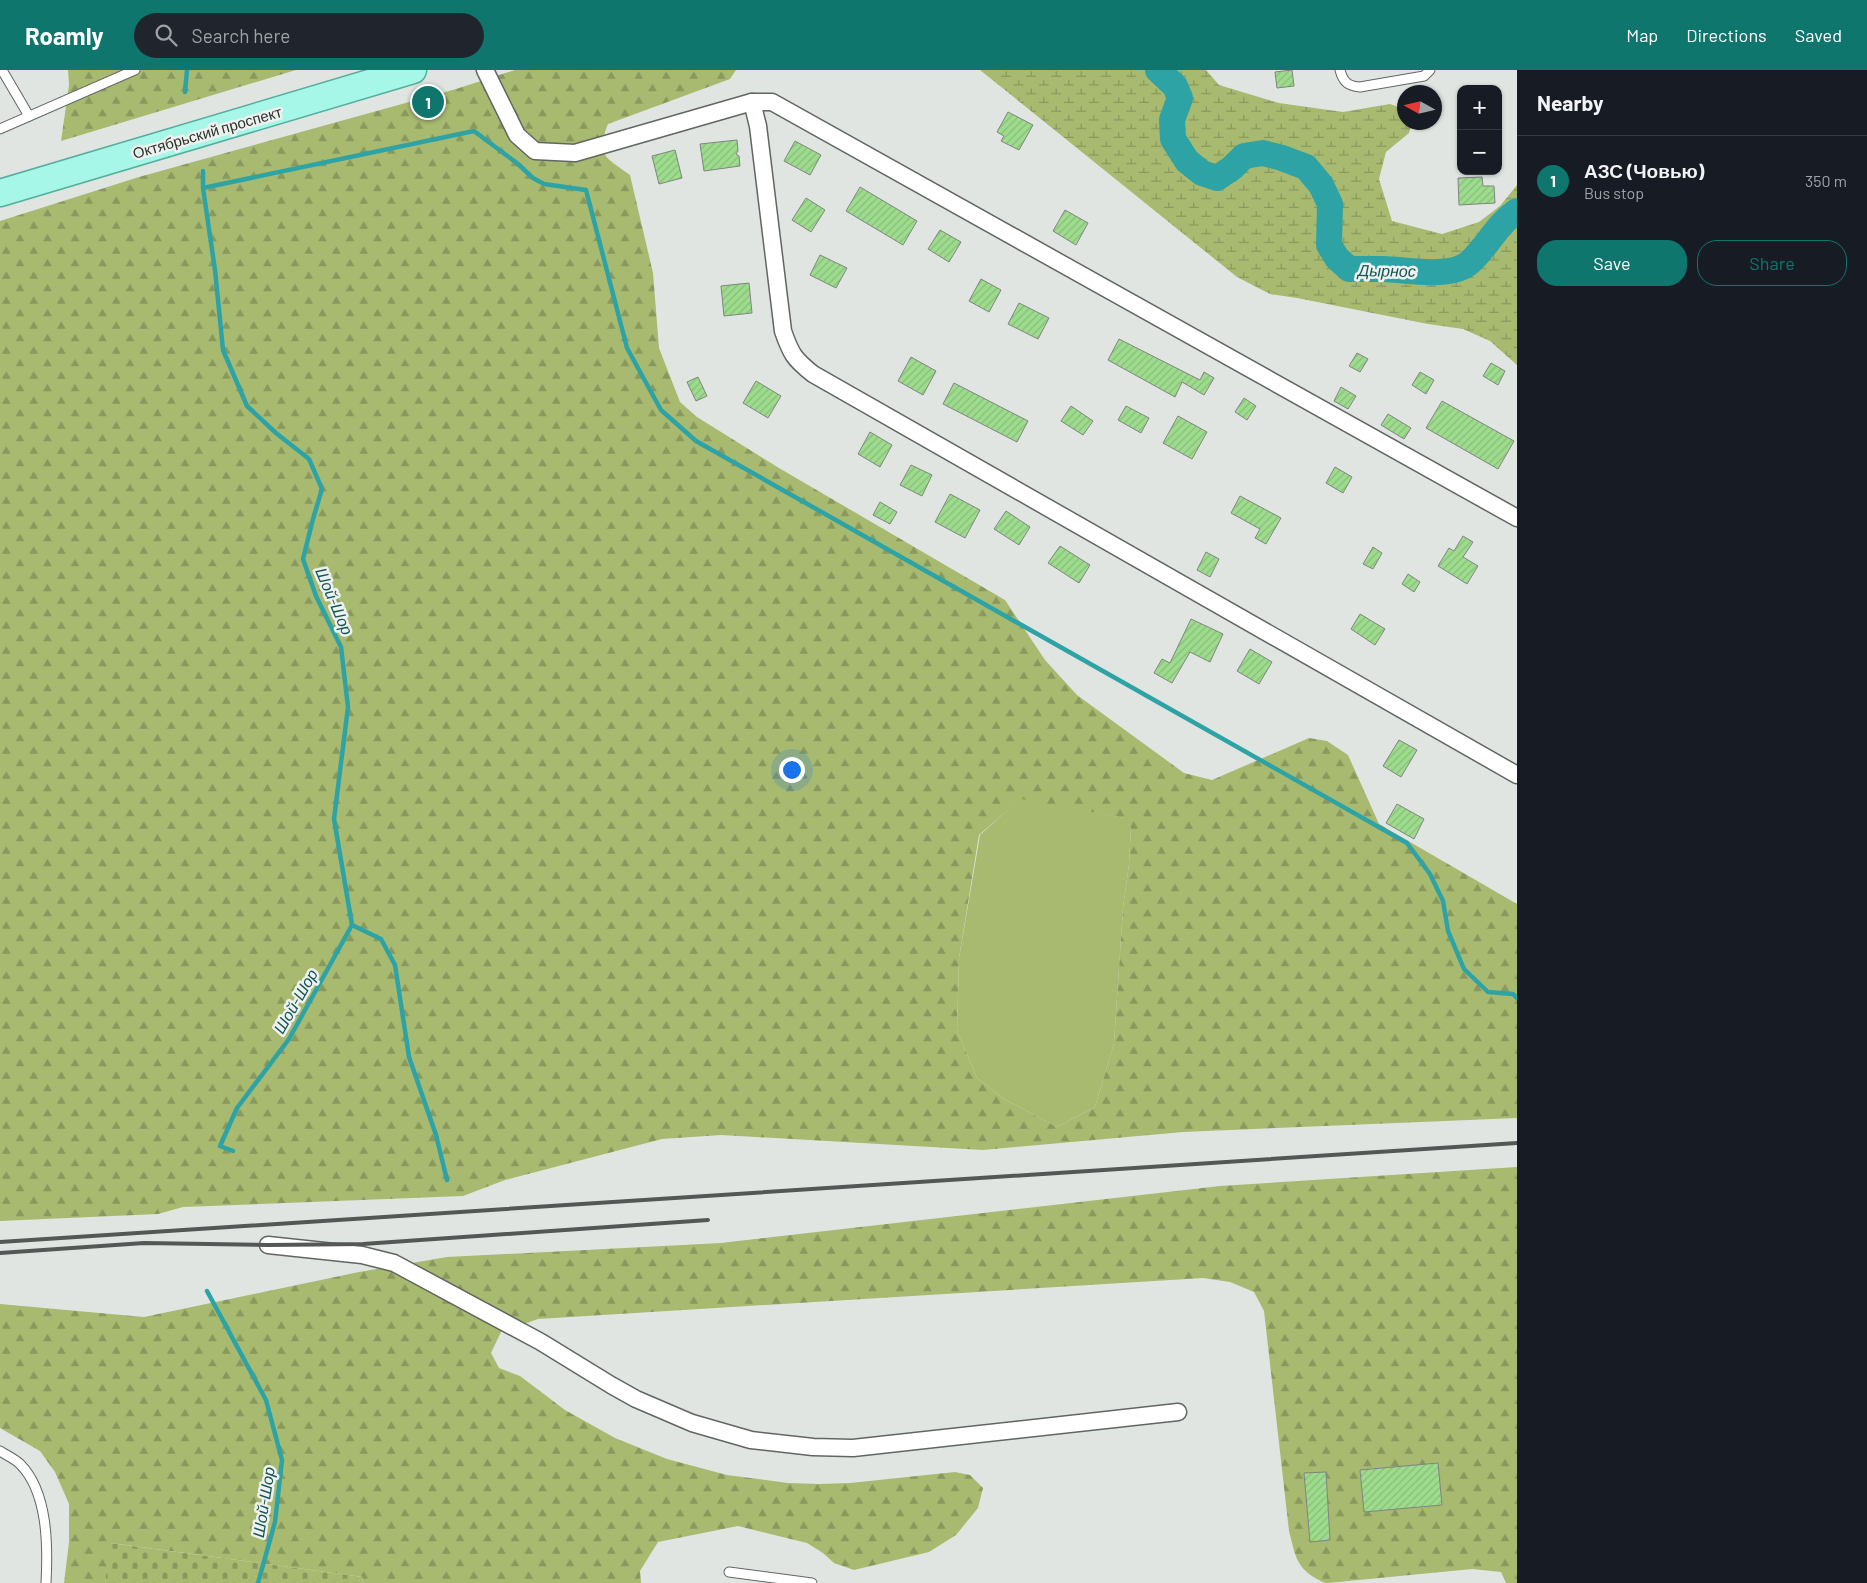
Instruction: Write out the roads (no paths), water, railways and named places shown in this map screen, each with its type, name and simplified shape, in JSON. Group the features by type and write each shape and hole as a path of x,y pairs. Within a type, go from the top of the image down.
{"main road":[{"name":"Октябрьский проспект","path":"0,193 413,70"}],"street":[{"path":"485,70 517,135 535,151 575,153 752,102 772,102 1517,518"},
{"path":"752,102 758,126 783,331 788,346 796,360 813,374 1517,775"},
{"path":"268,1245 362,1255 394,1263 524,1333 636,1398 692,1423 751,1440 813,1447 853,1448 1178,1412"}],"lane":[{"path":"2,70 29,116"},
{"path":"0,129 135,70"},
{"path":"1340,70 1344,81 1350,86 1360,87 1424,76 1430,70"},
{"path":"0,1451 19,1463 35,1483 42,1512 47,1560 46,1583"},
{"path":"729,1572 812,1583"}],"waterway":[{"name":"Шой-Шор","path":"185,92 187,70"},
{"name":"Дырнос","path":"1158,70 1175,86 1180,98 1172,120 1173,139 1187,161 1202,173 1217,178 1232,168 1244,156 1263,153 1306,167 1321,185 1330,204 1329,245 1337,258 1349,269 1441,272 1462,267 1476,256 1503,223 1517,211"},
{"path":"203,188 474,131 518,164 533,178 544,184 586,190 627,348 661,410 696,441 1407,843 1430,874 1443,901 1448,931 1464,969 1488,992 1513,994 1517,998"},
{"name":"Шой-Шор","path":"203,171 203,188 215,270 223,350 247,406 276,433 309,459 322,489 303,559 316,596 341,647 348,707 334,819 352,925 289,1039 237,1108 220,1146 233,1151"},
{"path":"352,925 381,939 395,965 409,1057 436,1135 447,1180"},
{"name":"Шой-Шор","path":"207,1291 266,1400 282,1460 275,1522 258,1583"}],"railway":[{"path":"0,1242 1517,1143"},
{"path":"0,1253 144,1243 363,1244 708,1220"}],"place":[{"name":"АЗС (Човью)","path":"428,102"}]}
